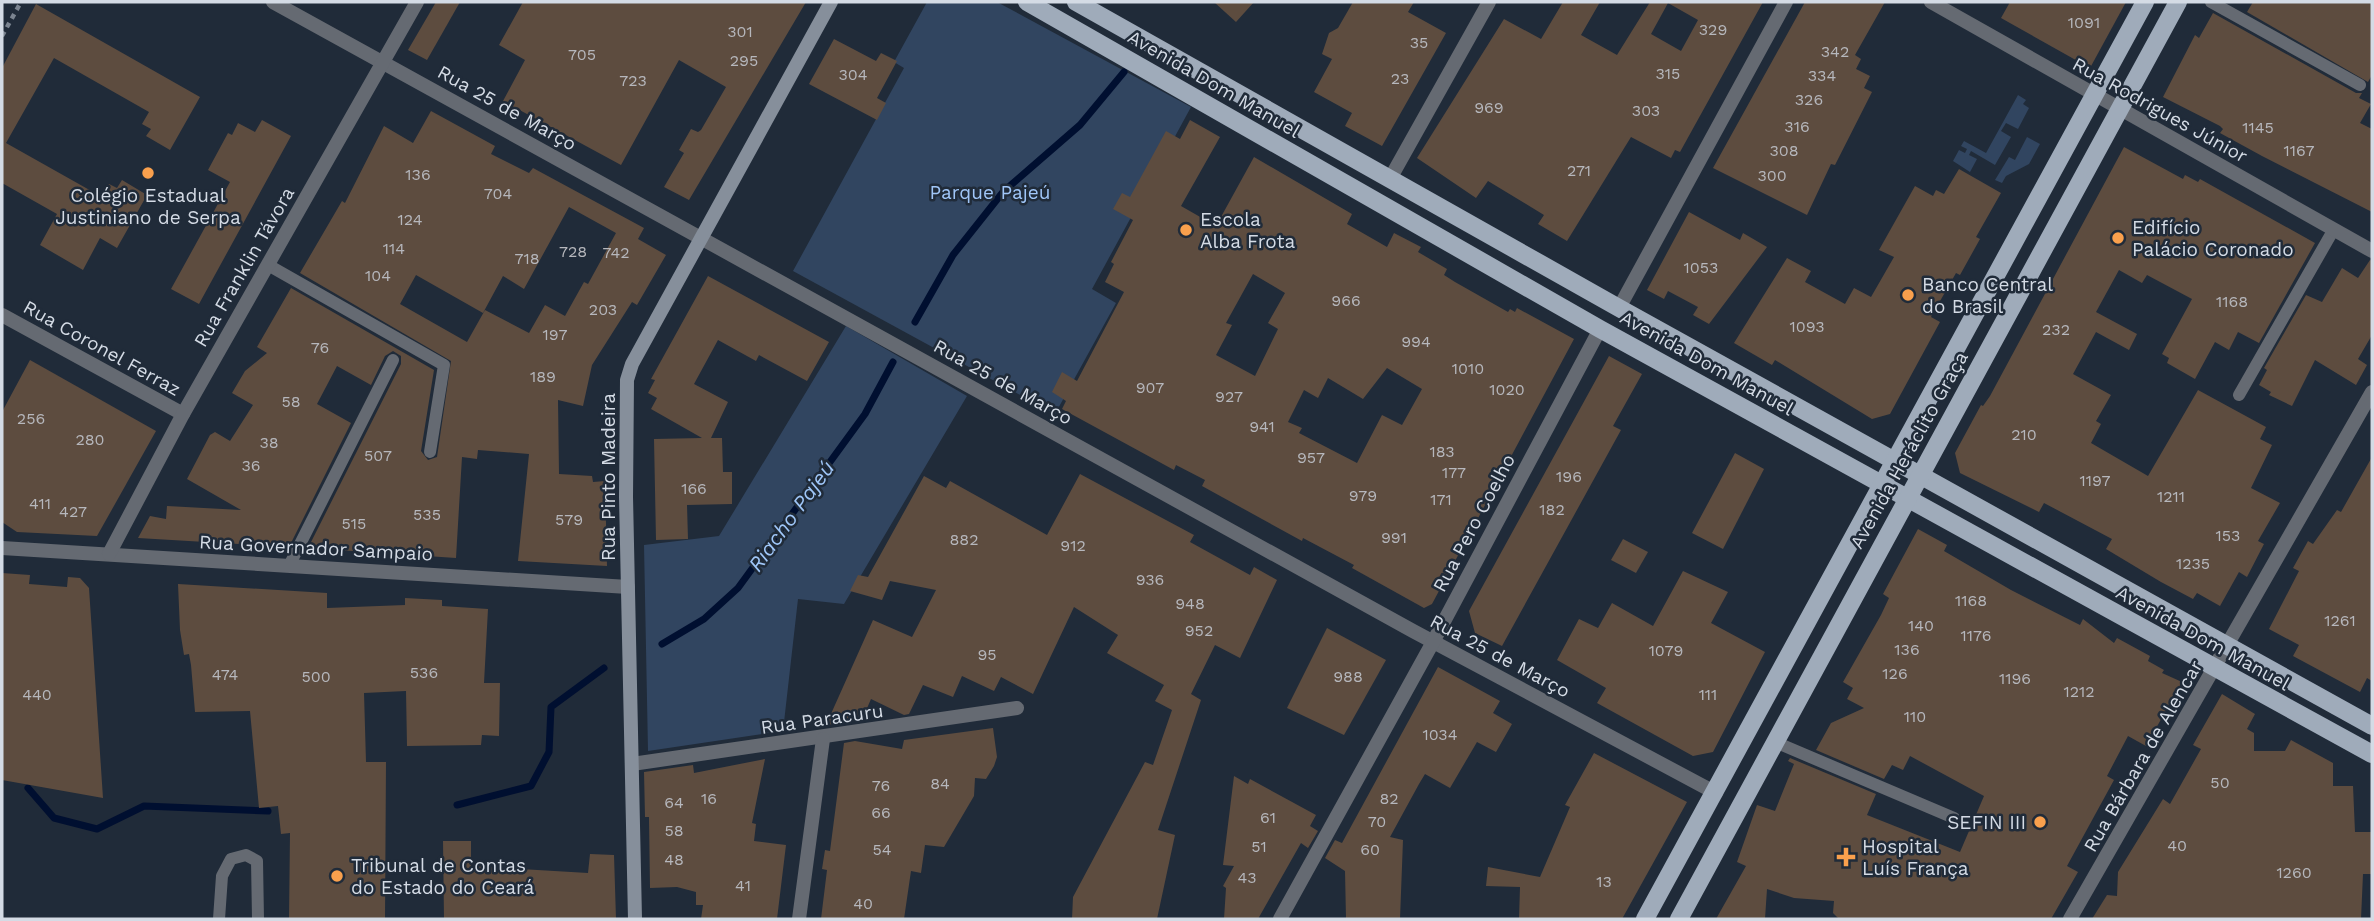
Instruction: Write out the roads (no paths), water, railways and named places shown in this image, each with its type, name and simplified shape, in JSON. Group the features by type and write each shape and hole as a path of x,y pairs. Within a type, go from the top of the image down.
{"main road":[{"name":"Rua Pinto Madeira","path":"635,919 628,587 628,380 632,365 831,2"},
{"name":"Avenida Dom Manuel","path":"1027,2 1600,328 2372,754"},
{"name":"Avenida Dom Manuel","path":"1076,2 1391,177 1619,308 2372,726"},
{"name":"Avenida Heráclito Graça","path":"1645,919 2145,2"},
{"name":"Avenida Heráclito Graça","path":"1679,919 2178,2"}],"street":[{"name":"Rua 25 de Março","path":"273,2 1433,642 1716,793"},
{"name":"Rua Franklin Távora","path":"109,554 183,414 417,2"},
{"path":"1391,177 1489,2"},
{"path":"1619,308 1786,2"},
{"name":"Rua Rodrigues Júnior","path":"1930,2 2372,251"},
{"name":"Rua Coronel Ferraz","path":"2,315 183,414"},
{"name":"Rua Pero Coelho","path":"1280,919 1433,642 1600,328"},
{"name":"Rua Bárbara de Alencar","path":"2070,919 2372,392"},
{"name":"Rua Governador Sampaio","path":"2,548 628,587"},
{"name":"Rua Paracuru","path":"632,764 823,739 1017,709"},
{"path":"799,919 823,739"}],"lane":[{"path":"2211,2 2360,85"},
{"path":"2239,395 2334,229"},
{"path":"268,265 444,365 430,452"},
{"path":"290,564 393,360"},
{"path":"1775,742 1954,818"},
{"path":"219,919 222,876 231,859 246,855 257,861 259,871 258,919"}],"waterway":[{"name":"Riacho Pajeú","path":"915,322 953,255 1003,192 1080,125 1124,72"},
{"name":"Riacho Pajeú","path":"662,644 704,619 738,588 865,414 893,362"},
{"name":"Riacho Pajeú","path":"457,805 531,786 549,752 551,707 604,668"},
{"name":"Riacho Pajeú","path":"28,788 54,818 97,829 144,806 268,811"}],"place":[{"name":"Colégio Estadual Justiniano de Serpa","path":"148,173"},
{"name":"Escola Alba Frota","path":"1186,230"},
{"name":"Edifício Palácio Coronado","path":"2118,238"},
{"name":"Banco Central do Brasil","path":"1908,295"},
{"name":"SEFIN III","path":"2040,822"},
{"name":"Hospital Luís França","path":"1846,857"},
{"name":"Tribunal de Contas do Estado do Ceará","path":"337,876"}],"park label":[{"name":"Parque Pajeú","path":"990,192"}]}
